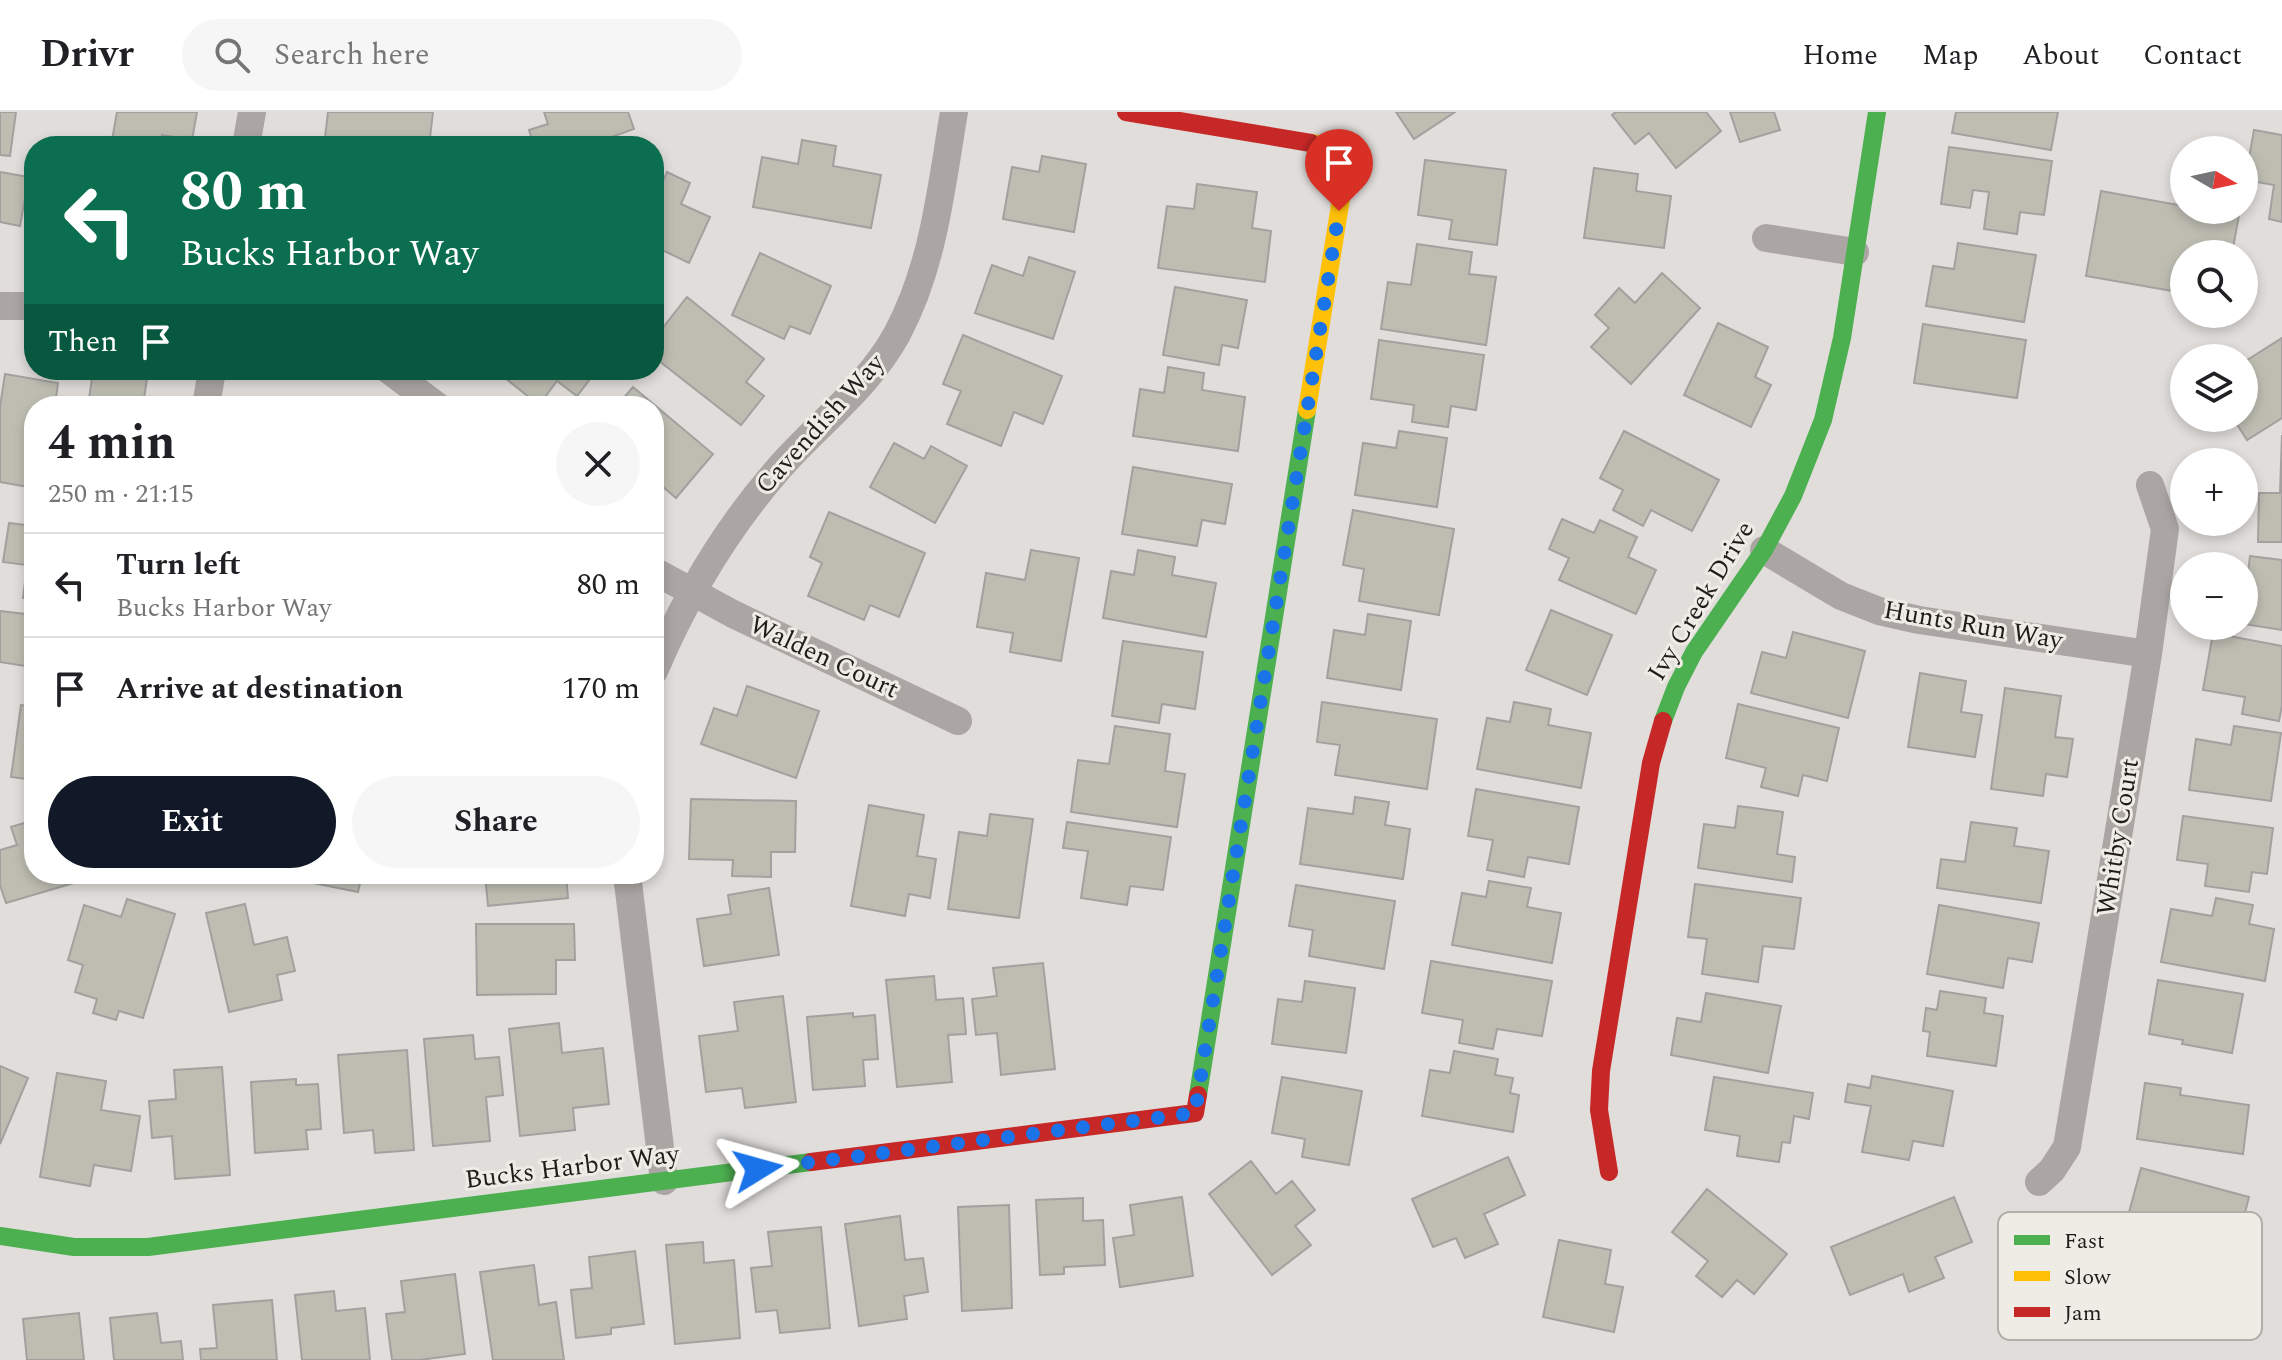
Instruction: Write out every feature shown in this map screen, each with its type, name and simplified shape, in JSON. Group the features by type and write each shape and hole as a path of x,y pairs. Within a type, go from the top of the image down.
{"street":[{"path":"248,136 252,112"},
{"name":"Cavendish Way","path":"664,650 691,592 723,539 751,501 848,399 874,369 895,337 913,302 926,265 954,112"},
{"name":"Bucks Harbor Way","path":"0,1236 71,1248 109,1250 148,1247 1195,1113 1349,149 1126,112"},
{"name":"Ivy Creek Drive","path":"1609,1172 1599,1110 1601,1071 1651,763 1676,687 1694,652 1764,550 1793,496 1823,420 1842,338 1877,112"},
{"path":"1766,238 1855,252"},
{"path":"0,306 24,306"},
{"path":"402,380 424,396"},
{"name":"Whitby Court","path":"2039,1182 2052,1170 2067,1147 2148,654 2165,529 2150,485"},
{"name":"Hunts Run Way","path":"1764,550 1841,596 1879,611 1919,620 2148,654"},
{"name":"Walden Court","path":"664,577 958,721"},
{"path":"628,884 664,1181"}],"building":[{"path":"0,112 16,112 10,156 0,155"},
{"path":"117,112 197,112 193,136 113,136"},
{"path":"328,112 433,112 430,136 325,136"},
{"path":"544,112 628,112 634,129 614,136 531,136 529,130 548,124"},
{"path":"1396,112 1455,112 1414,139"},
{"path":"1616,112 1706,112 1721,131 1676,168 1649,133 1635,144 1612,115"},
{"path":"1730,112 1774,112 1780,130 1740,142"},
{"path":"1956,112 2058,112 2051,150 1952,133"},
{"path":"2254,130 2282,135 2282,222 2269,219 2274,185 2258,182 2258,136 2253,136"},
{"path":"802,140 836,146 833,166 881,175 871,228 753,207 762,157 798,164"},
{"path":"1949,147 2052,161 2044,215 2020,212 2017,234 1984,229 1989,192 1973,190 1970,208 1941,204"},
{"path":"1042,156 1086,164 1074,232 1003,219 1012,167 1039,172"},
{"path":"1425,160 1506,170 1497,245 1449,239 1452,220 1418,215"},
{"path":"1594,168 1638,174 1636,191 1671,196 1664,248 1584,238"},
{"path":"0,172 24,176 20,226 0,222"},
{"path":"667,172 690,183 681,204 710,217 689,263 664,251 664,179"},
{"path":"1197,184 1257,192 1252,228 1271,231 1265,282 1158,268 1167,206 1194,209"},
{"path":"2101,191 2170,203 2170,224 2237,224 2235,240 2170,240 2170,291 2086,276"},
{"path":"1958,243 2036,255 2024,322 1926,306 1933,266 1954,269"},
{"path":"1417,244 1472,252 1469,274 1496,277 1486,345 1381,329 1388,282 1411,285"},
{"path":"760,253 831,286 810,334 790,326 784,339 732,315"},
{"path":"1029,257 1075,272 1053,339 975,313 992,265 1023,276"},
{"path":"1662,273 1700,308 1631,384 1591,347 1609,328 1595,315 1619,288 1635,303"},
{"path":"1175,287 1247,300 1238,348 1222,345 1219,365 1163,355"},
{"path":"687,297 764,359 746,382 764,396 741,425 664,365 664,326"},
{"path":"1718,323 1768,347 1755,377 1771,385 1751,427 1684,395"},
{"path":"1923,324 2026,340 2017,398 1914,383"},
{"path":"963,335 1062,376 1043,424 1014,412 1001,446 947,424 961,391 943,384"},
{"path":"2282,338 2282,418 2247,440 2242,432 2258,432 2258,353"},
{"path":"1379,340 1484,355 1476,410 1451,406 1448,427 1412,422 1414,405 1371,399"},
{"path":"1168,367 1204,373 1202,390 1245,397 1238,451 1133,436 1140,389 1164,393"},
{"path":"5,374 24,377 24,380 58,383 56,396 24,396 24,486 0,482 0,407"},
{"path":"92,380 147,380 144,396 89,396"},
{"path":"508,380 589,380 577,396 557,381 546,396 528,396"},
{"path":"633,387 644,396 625,396"},
{"path":"664,413 713,454 676,498 664,488"},
{"path":"1399,431 1447,438 1437,507 1355,495 1363,443 1396,448"},
{"path":"1624,431 1719,480 1692,531 1651,510 1643,526 1613,510 1623,490 1600,478"},
{"path":"2282,435 2282,542 2258,542 2259,493 2280,493"},
{"path":"894,443 924,459 931,446 967,466 935,523 870,487"},
{"path":"1133,467 1232,484 1225,524 1202,520 1197,546 1122,534"},
{"path":"1353,510 1454,529 1439,615 1359,601 1364,569 1343,565"},
{"path":"829,512 925,553 899,617 870,605 864,620 808,596 822,563 810,557"},
{"path":"1562,519 1594,533 1600,520 1637,537 1628,557 1656,570 1636,614 1559,580 1569,558 1549,549"},
{"path":"9,523 24,525 24,565 3,562"},
{"path":"1031,550 1079,558 1061,661 1010,652 1013,633 977,627 986,573 1025,580"},
{"path":"1138,550 1175,557 1172,575 1216,583 1206,637 1103,618 1111,571 1134,575"},
{"path":"2258,557 2282,560 2282,630 2258,626"},
{"path":"1551,610 1612,635 1587,695 1526,670"},
{"path":"0,611 24,614 24,666 0,662"},
{"path":"1368,614 1411,621 1401,690 1327,678 1334,630 1365,635"},
{"path":"1793,632 1865,651 1848,718 1751,693 1762,652 1786,658"},
{"path":"2212,640 2250,640 2282,646 2279,721 2242,714 2245,697 2203,690"},
{"path":"1123,641 1203,652 1195,709 1162,704 1159,723 1112,716"},
{"path":"1920,673 1966,681 1961,712 1982,715 1975,757 1908,747"},
{"path":"747,686 819,711 796,778 701,744 714,708 737,716"},
{"path":"2005,688 2061,696 2055,737 2073,739 2067,777 2046,774 2043,796 1991,789"},
{"path":"1322,702 1437,719 1427,789 1335,775 1340,745 1317,742"},
{"path":"1514,702 1551,709 1548,725 1591,733 1581,788 1477,769 1487,718 1510,722"},
{"path":"1738,704 1839,728 1827,781 1803,775 1798,796 1761,787 1766,768 1726,758"},
{"path":"21,705 24,705 24,779 11,777"},
{"path":"1115,726 1170,734 1165,771 1185,774 1177,827 1071,812 1078,760 1109,764"},
{"path":"2234,726 2281,733 2271,801 2189,790 2196,739 2231,745"},
{"path":"1476,789 1579,807 1569,864 1528,857 1524,877 1487,870 1493,840 1468,836"},
{"path":"1355,797 1389,802 1385,825 1410,829 1403,879 1300,864 1308,808 1353,814"},
{"path":"691,799 796,801 795,852 771,852 771,877 732,876 733,860 689,859"},
{"path":"869,805 924,815 917,856 936,859 930,898 909,894 905,916 851,906"},
{"path":"1738,806 1783,812 1777,854 1795,857 1792,882 1698,868 1704,824 1735,828"},
{"path":"990,814 1033,819 1019,918 948,909 959,832 987,836"},
{"path":"2183,816 2273,828 2267,874 2252,872 2249,892 2205,886 2208,864 2177,860"},
{"path":"1067,822 1171,837 1163,890 1130,886 1127,905 1081,898 1088,851 1063,848"},
{"path":"1971,822 2017,828 2014,846 2049,851 2041,903 1937,888 1941,859 1965,862"},
{"path":"24,823 24,884 70,884 6,903 0,885 0,850 17,845 11,827"},
{"path":"1489,881 1531,888 1527,907 1561,913 1552,963 1452,945 1462,893 1486,897"},
{"path":"318,884 360,884 358,892"},
{"path":"486,884 567,884 568,898 488,906"},
{"path":"1695,884 1801,898 1794,949 1763,946 1758,982 1702,974 1707,939 1688,937"},
{"path":"1296,885 1395,901 1384,969 1309,956 1313,930 1289,926"},
{"path":"769,888 779,955 704,966 697,919 731,914 728,895"},
{"path":"2216,898 2253,905 2249,924 2274,929 2265,981 2161,962 2171,909 2212,916"},
{"path":"127,899 175,914 143,1018 119,1011 116,1020 93,1013 97,999 75,992 83,965 68,960 84,905 121,917"},
{"path":"245,904 254,945 287,937 295,971 277,975 282,1000 229,1012 206,913"},
{"path":"1939,905 2039,923 2032,962 2008,958 2003,988 1927,974"},
{"path":"476,924 574,924 575,960 556,960 556,994 477,995"},
{"path":"1431,961 1552,981 1542,1036 1497,1029 1493,1049 1459,1043 1463,1020 1422,1013"},
{"path":"1043,963 1055,1069 1001,1075 997,1033 976,1035 972,999 997,996 993,968"},
{"path":"934,976 936,1000 963,998 966,1034 948,1035 952,1082 897,1087 886,980"},
{"path":"2158,980 2243,994 2232,1053 2149,1034"},
{"path":"1305,981 1355,988 1346,1053 1272,1044 1278,999 1302,1002"},
{"path":"1940,991 1986,998 1984,1013 2003,1016 1996,1066 1927,1056 1930,1032 1923,1031 1926,1008 1937,1010"},
{"path":"1706,993 1781,1006 1768,1073 1671,1055 1677,1018 1701,1022"},
{"path":"783,996 796,1102 745,1108 742,1088 706,1092 699,1036 738,1031 734,1002"},
{"path":"853,1013 853,1017 875,1015 878,1059 863,1060 865,1086 813,1090 807,1017"},
{"path":"559,1023 562,1053 603,1048 609,1104 573,1108 575,1130 520,1136 509,1029"},
{"path":"473,1035 475,1059 499,1057 503,1095 486,1097 490,1141 433,1146 424,1039"},
{"path":"407,1050 414,1150 375,1153 373,1130 344,1133 338,1055"},
{"path":"1454,1051 1498,1059 1495,1075 1513,1078 1510,1093 1519,1095 1513,1132 1422,1116 1430,1070 1450,1073"},
{"path":"0,1066 28,1078 0,1144"},
{"path":"222,1067 230,1175 175,1179 172,1136 152,1138 149,1101 176,1099 174,1070"},
{"path":"57,1073 106,1081 101,1110 140,1116 131,1171 94,1165 90,1186 40,1177"},
{"path":"1872,1076 1953,1091 1943,1146 1913,1141 1909,1160 1862,1152 1871,1106 1845,1102 1848,1084 1870,1088"},
{"path":"1282,1077 1362,1091 1349,1165 1302,1157 1305,1139 1272,1133"},
{"path":"1714,1077 1813,1093 1809,1119 1794,1116 1790,1143 1782,1142 1779,1162 1737,1156 1740,1136 1705,1130"},
{"path":"296,1079 296,1085 318,1084 321,1129 306,1130 308,1149 255,1153 251,1082"},
{"path":"2145,1083 2181,1088 2180,1095 2249,1105 2243,1154 2137,1139"},
{"path":"1508,1157 1525,1195 1484,1214 1498,1244 1465,1258 1456,1238 1433,1247 1412,1199"},
{"path":"1251,1161 1276,1194 1292,1181 1315,1210 1295,1226 1311,1245 1272,1275 1209,1194"},
{"path":"2141,1168 2249,1197 2245,1212 2129,1212"},
{"path":"1707,1189 1787,1254 1754,1294 1737,1280 1722,1297 1696,1276 1708,1261 1672,1232"},
{"path":"1182,1197 1193,1276 1120,1287 1113,1238 1134,1235 1130,1205"},
{"path":"1954,1197 1972,1242 1935,1257 1944,1278 1909,1292 1903,1274 1850,1295 1831,1247"},
{"path":"1083,1198 1083,1221 1103,1220 1105,1265 1064,1267 1064,1274 1040,1275 1036,1200"},
{"path":"1009,1205 1012,1308 962,1311 958,1207"},
{"path":"900,1216 905,1260 923,1258 928,1292 904,1296 907,1319 859,1326 845,1224"},
{"path":"821,1227 830,1328 780,1333 777,1310 756,1312 751,1268 772,1266 768,1232"},
{"path":"1559,1240 1611,1250 1605,1284 1623,1287 1614,1332 1543,1317"},
{"path":"703,1242 704,1263 734,1260 740,1338 675,1344 666,1245"},
{"path":"635,1251 644,1324 611,1328 611,1334 576,1338 571,1290 592,1288 589,1257"},
{"path":"534,1265 539,1305 556,1302 564,1360 493,1360 480,1272"},
{"path":"455,1274 465,1354 392,1360 386,1314 405,1312 401,1281"},
{"path":"334,1291 336,1311 365,1308 370,1360 302,1360 295,1295"},
{"path":"272,1300 277,1360 201,1360 200,1349 217,1348 213,1305"},
{"path":"79,1313 84,1360 27,1360 23,1319"},
{"path":"157,1313 161,1343 181,1341 183,1360 114,1360 110,1318"}],"traffic: fast":[{"path":"1663,721 1694,652 1764,550 1793,496 1823,420 1842,338 1877,112"},
{"path":"1198,1095 1307,410"},
{"path":"0,1236 74,1247 148,1247 811,1162"}],"traffic: slow":[{"path":"1307,410 1349,149 1311,143"}],"traffic: jam":[{"path":"1126,112 1311,143"},
{"path":"1609,1172 1599,1110 1601,1071 1651,763 1663,721"},
{"path":"811,1162 1195,1113 1198,1095"}],"route":[{"path":"758,1169 1195,1113 1339,211"}]}
